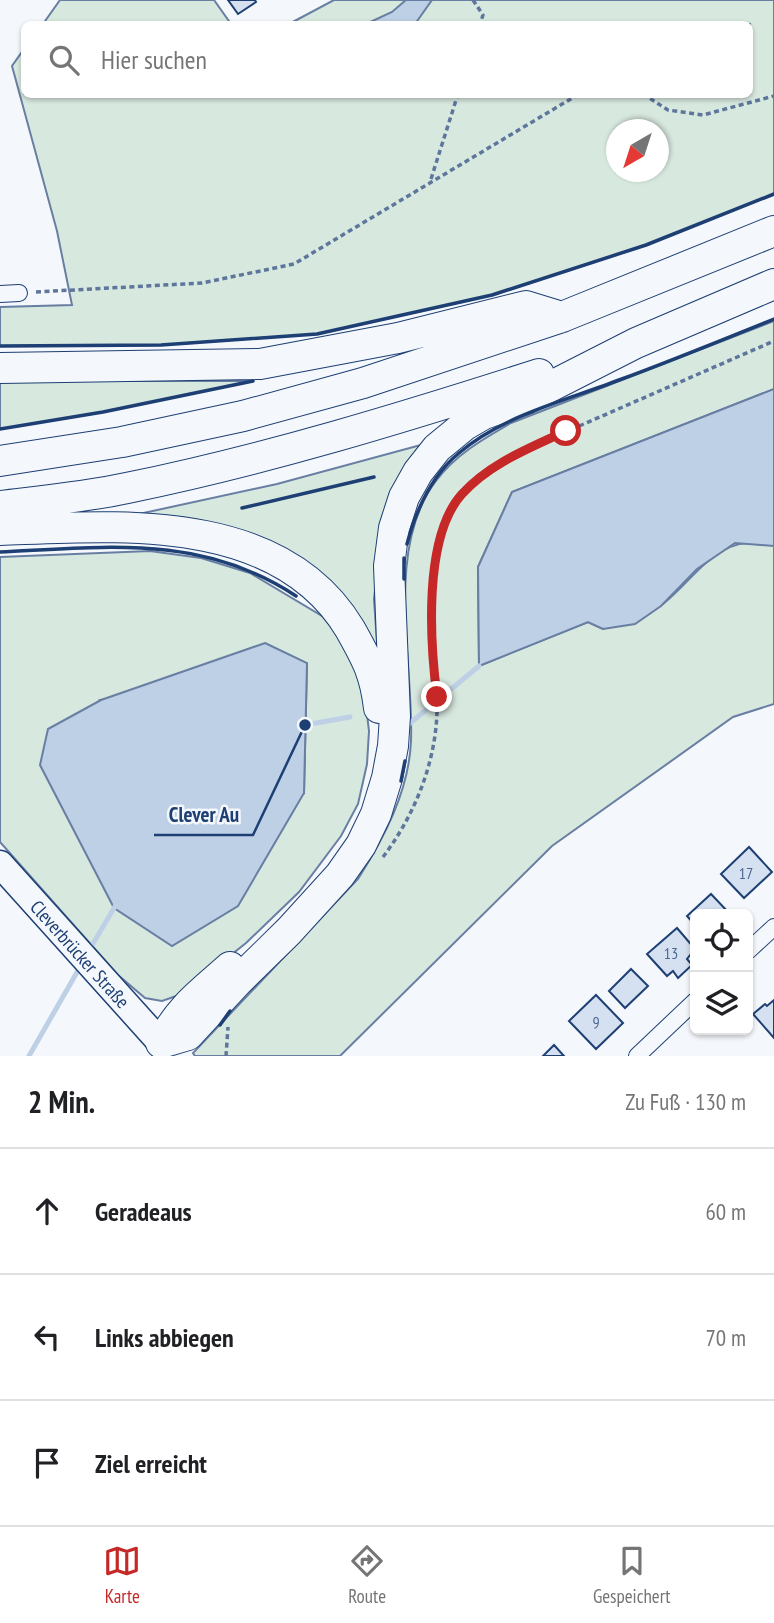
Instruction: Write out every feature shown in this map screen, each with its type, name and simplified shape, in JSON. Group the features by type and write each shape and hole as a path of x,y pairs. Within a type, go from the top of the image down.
{"highway":[{"path":"0,461 122,442 243,416 363,383 562,317 774,231"},
{"path":"161,1043 188,1035 289,931 340,874 361,845 376,814 393,746 389,566 394,528 404,497 418,472 437,448 465,425 484,414 526,399 636,343 774,284"},
{"path":"0,368 260,363 398,338 526,306 562,317"},
{"path":"0,506 125,489 369,429 636,343"},
{"path":"0,530 105,527 166,530 224,540 257,550 288,566 314,586 342,617 364,653 376,681 381,740 373,780 348,839 320,879 273,927 174,1019 161,1043"}],"main road":[{"name":"Cleverbrücker Straße","path":"0,864 161,1043"}],"street":[{"path":"0,294 19,293"},
{"path":"753,946 774,927"},
{"path":"637,1056 690,1006"}],"path":[{"path":"473,0 483,15 481,21"},
{"path":"649,98 668,110 703,115 774,96"},
{"path":"431,181 457,98"},
{"path":"19,293 202,283 293,264 572,98"},
{"path":"436,722 433,608 437,550 446,517 461,495 480,477 515,454 774,341"}],"shaded area":[{"path":"60,0 214,0 229,21 45,21"},
{"path":"334,0 774,0 774,194 646,245 493,295 317,334 161,345 0,346 0,307 72,305 57,231 12,66 21,53 21,98 753,98 753,21 295,21"},
{"path":"774,321 774,389 512,492 478,567 479,666 588,622 603,629 650,612 663,604 711,558 739,544 774,546 774,704 733,717 552,846 340,1056 195,1056 193,1053 358,879 394,813 406,778 411,741 406,572 411,539 420,508 436,481 461,455 511,423"},
{"path":"0,381 253,381 103,412 0,429"},
{"path":"428,443 381,538 374,599 378,657 347,605 309,564 254,536 181,517 125,517 277,484"},
{"path":"150,551 201,558 250,573 327,619 348,650 365,698 369,731 367,764 358,804 341,836 299,892 246,943 182,994 162,1001 145,998 118,975 0,842 0,557","holes":["307,664 304,793 101,700"]}],"water":[{"path":"406,0 432,0 417,21 372,21 392,12"},
{"path":"774,389 774,546 735,543 697,569 661,606 635,624 603,629 588,622 479,666 478,567 512,492"},
{"path":"265,643 307,663 304,793 238,906 172,946 114,908 40,765 48,729 101,700"}],"building":[{"path":"228,0 255,0 256,2 238,14"},
{"path":"749,847 772,872 744,898 721,874"},
{"path":"711,894 725,909 695,909"},
{"path":"677,928 690,943 690,955 687,959 690,967 678,978 673,971 667,976 647,954"},
{"path":"631,969 648,986 625,1008 609,991"},
{"path":"596,995 623,1023 596,1049 569,1021"},
{"path":"774,1000 774,1038 753,1014 765,1004 767,1006"},
{"path":"554,1045 564,1056 543,1056"}],"waterway":[{"path":"409,724 479,666"},
{"path":"300,729 305,725 350,717"},
{"path":"88,952 117,903"},
{"path":"29,1056 80,967"}],"wall":[{"path":"0,346 161,345 317,334 492,295 646,245 774,194"},
{"path":"407,544 420,506 440,472 477,440 536,410 774,319"},
{"path":"0,429 103,412 253,381"},
{"path":"242,508 374,477"},
{"path":"0,552 116,547 189,554 225,562 261,576 296,596"},
{"path":"404,558 404,579"},
{"path":"401,781 405,761"},
{"path":"220,1025 230,1011"}],"place":[{"name":"Clever Au","path":"305,725"}],"route":[{"path":"437,697 432,648 433,582 437,550 446,517 461,495 480,477 515,454 566,431"}]}
